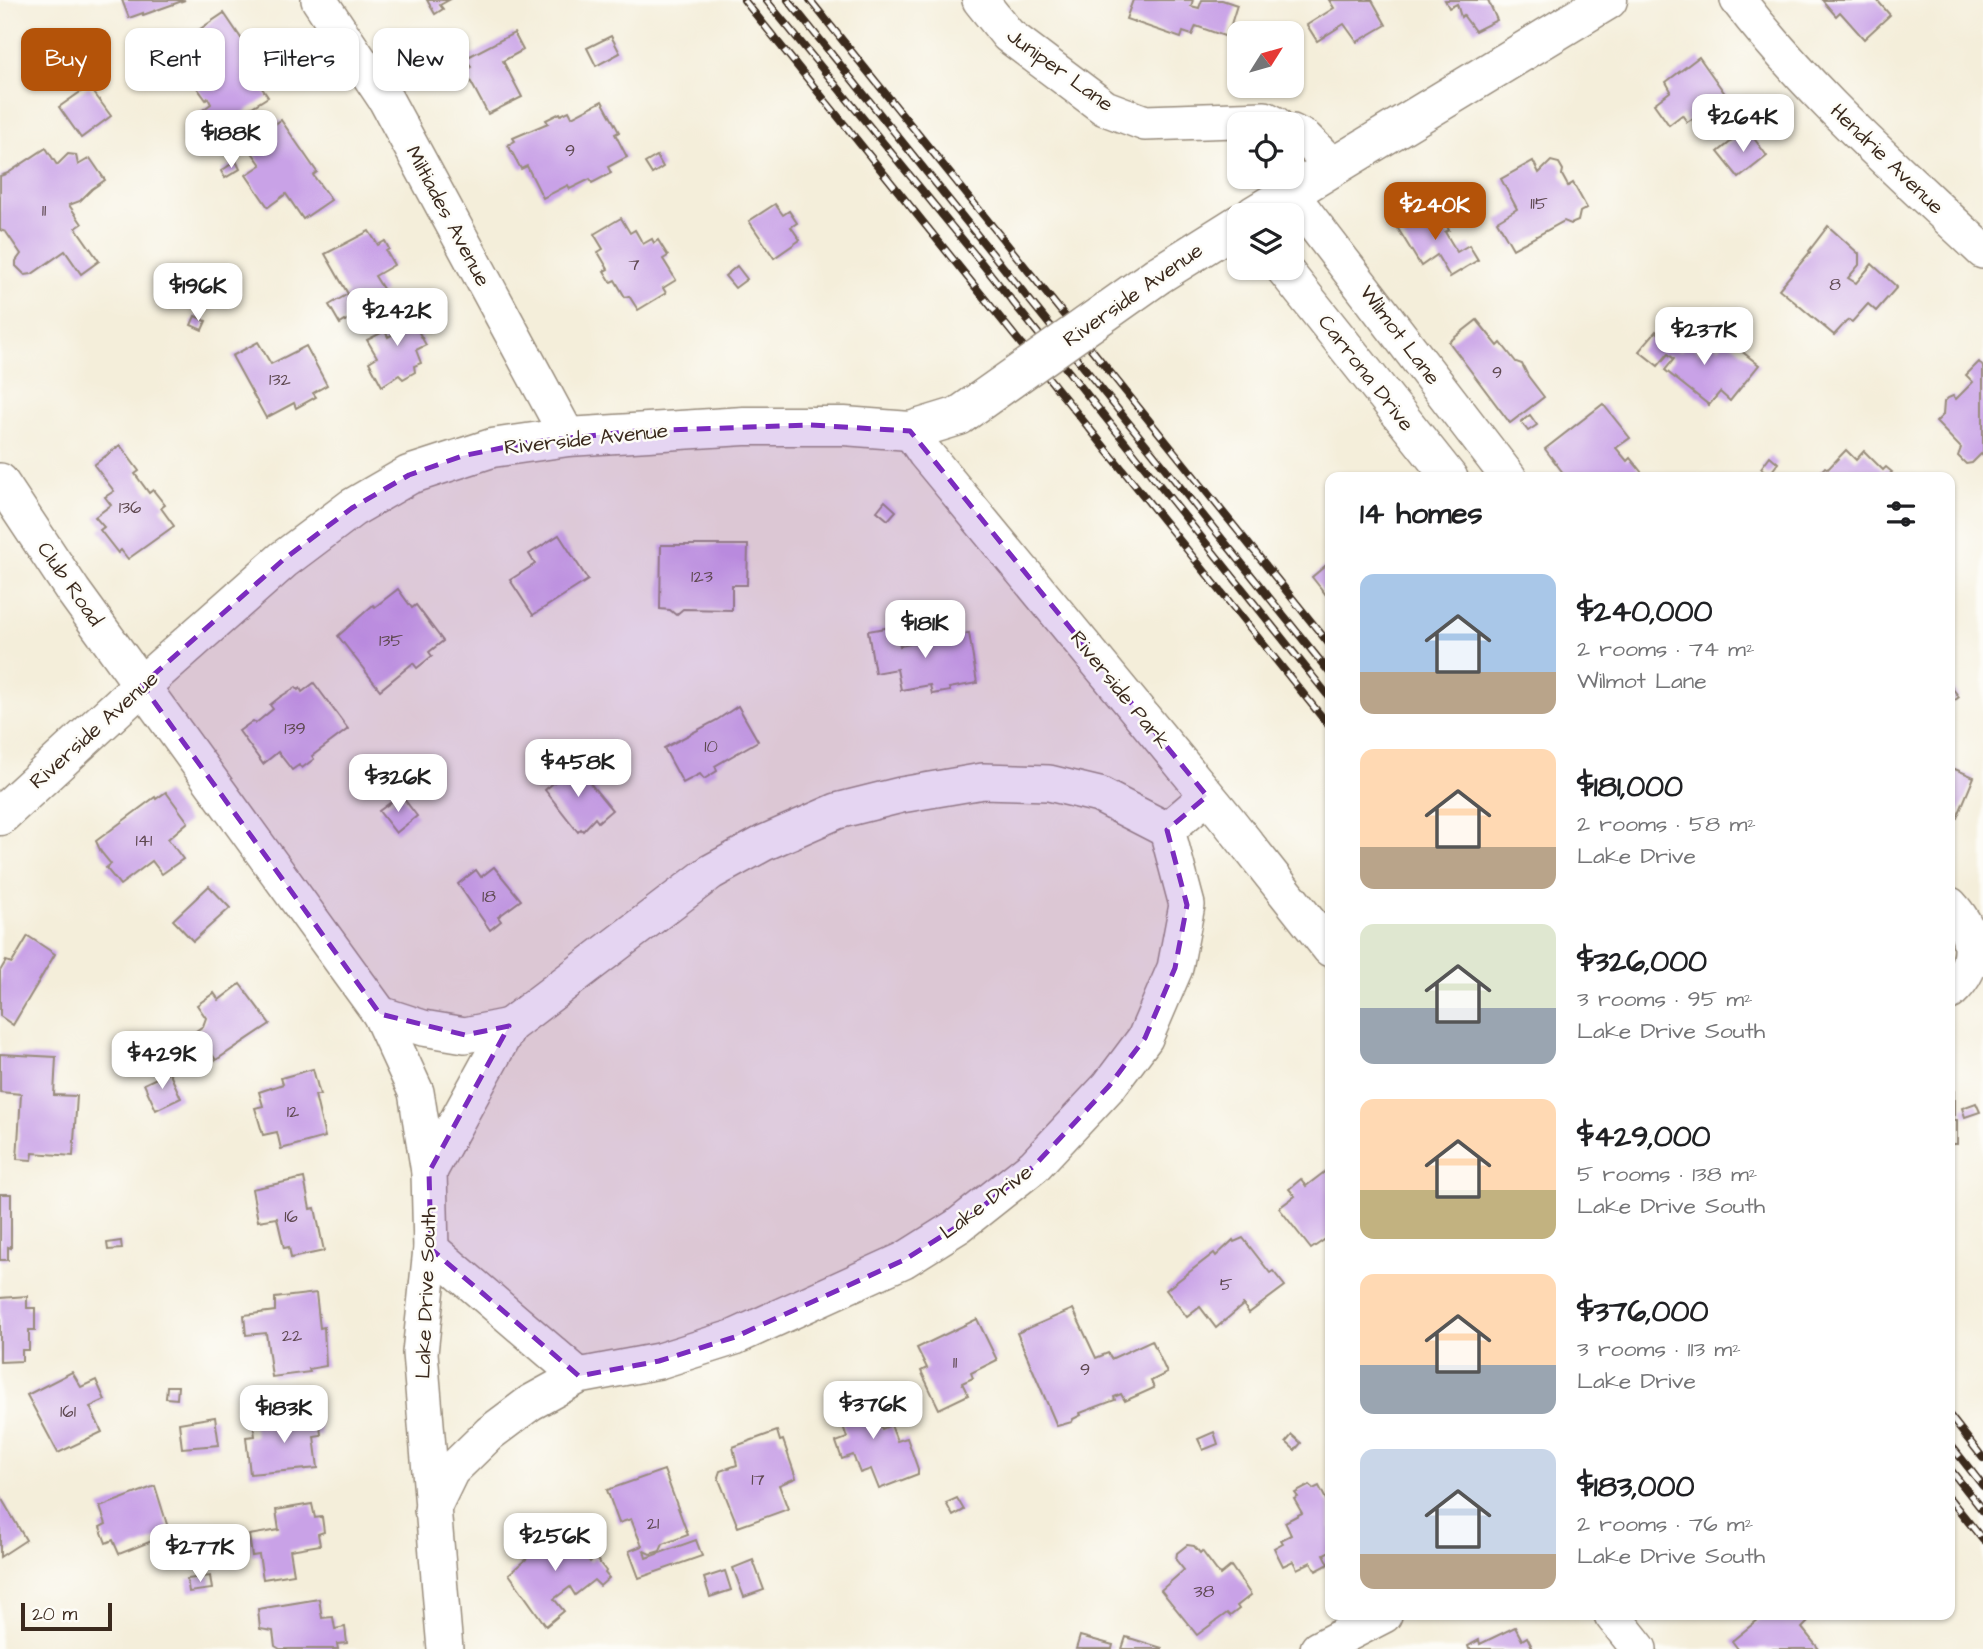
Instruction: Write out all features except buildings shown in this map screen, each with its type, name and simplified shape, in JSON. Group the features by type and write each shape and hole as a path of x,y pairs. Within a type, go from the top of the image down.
{"street":[{"name":"Miltiades Avenue","path":"319,0 386,100 568,437"},
{"name":"Juniper Lane","path":"980,0 1008,35 1105,108 1145,123 1227,120"},
{"name":"Hendrie Avenue","path":"1738,0 1781,54 1858,133 1983,251"},
{"path":"1274,203 1594,4"},
{"path":"1304,138 1334,167"},
{"name":"Wilmot Lane","path":"1290,193 1504,472"},
{"name":"Riverside Avenue","path":"0,816 283,560 352,508 409,475 462,456 505,446 568,437 744,426 844,426 910,431 958,416 1158,275 1227,232"},
{"name":"Carrona Drive","path":"1293,280 1445,472"},
{"name":"Riverside Park","path":"910,431 925,453 1325,943"},
{"name":"Club Road","path":"0,481 73,591 142,685"},
{"name":"Lake Drive South","path":"142,685 380,1014 416,1092 429,1172 431,1249 420,1353 445,1649"},
{"path":"429,1172 509,1026 711,872 764,843 837,811 901,795 983,780 1049,783 1099,795 1167,830 1207,796"},
{"name":"Lake Drive","path":"432,1510 451,1471 490,1433 530,1403 579,1376 659,1361 735,1337 904,1260 958,1226 1034,1166 1109,1086 1145,1038 1175,968 1187,905 1167,830"},
{"path":"1955,910 1964,920 1971,941 1970,962 1955,987"},
{"path":"380,1014 423,1028 465,1035 509,1026"},
{"path":"431,1249 579,1376"},
{"path":"1318,1649 1374,1620"},
{"path":"1616,1620 1639,1649"}],"highlighted area":[{"path":"811,425 910,431 1207,796 1167,830 1187,905 1175,968 1145,1038 1109,1086 1034,1166 958,1226 904,1260 735,1337 659,1361 579,1376 431,1249 429,1172 509,1026 465,1035 380,1014 142,685 283,560 352,508 409,475 462,456 531,442 636,431"}],"railway":[{"path":"744,0 1325,721"},
{"path":"766,0 980,261 1325,692"},
{"path":"788,0 1325,667"},
{"path":"810,0 1325,639"},
{"path":"1955,1422 1983,1458"},
{"path":"1955,1450 1983,1486"},
{"path":"1955,1475 1983,1511"},
{"path":"1955,1505 1983,1540"}]}
